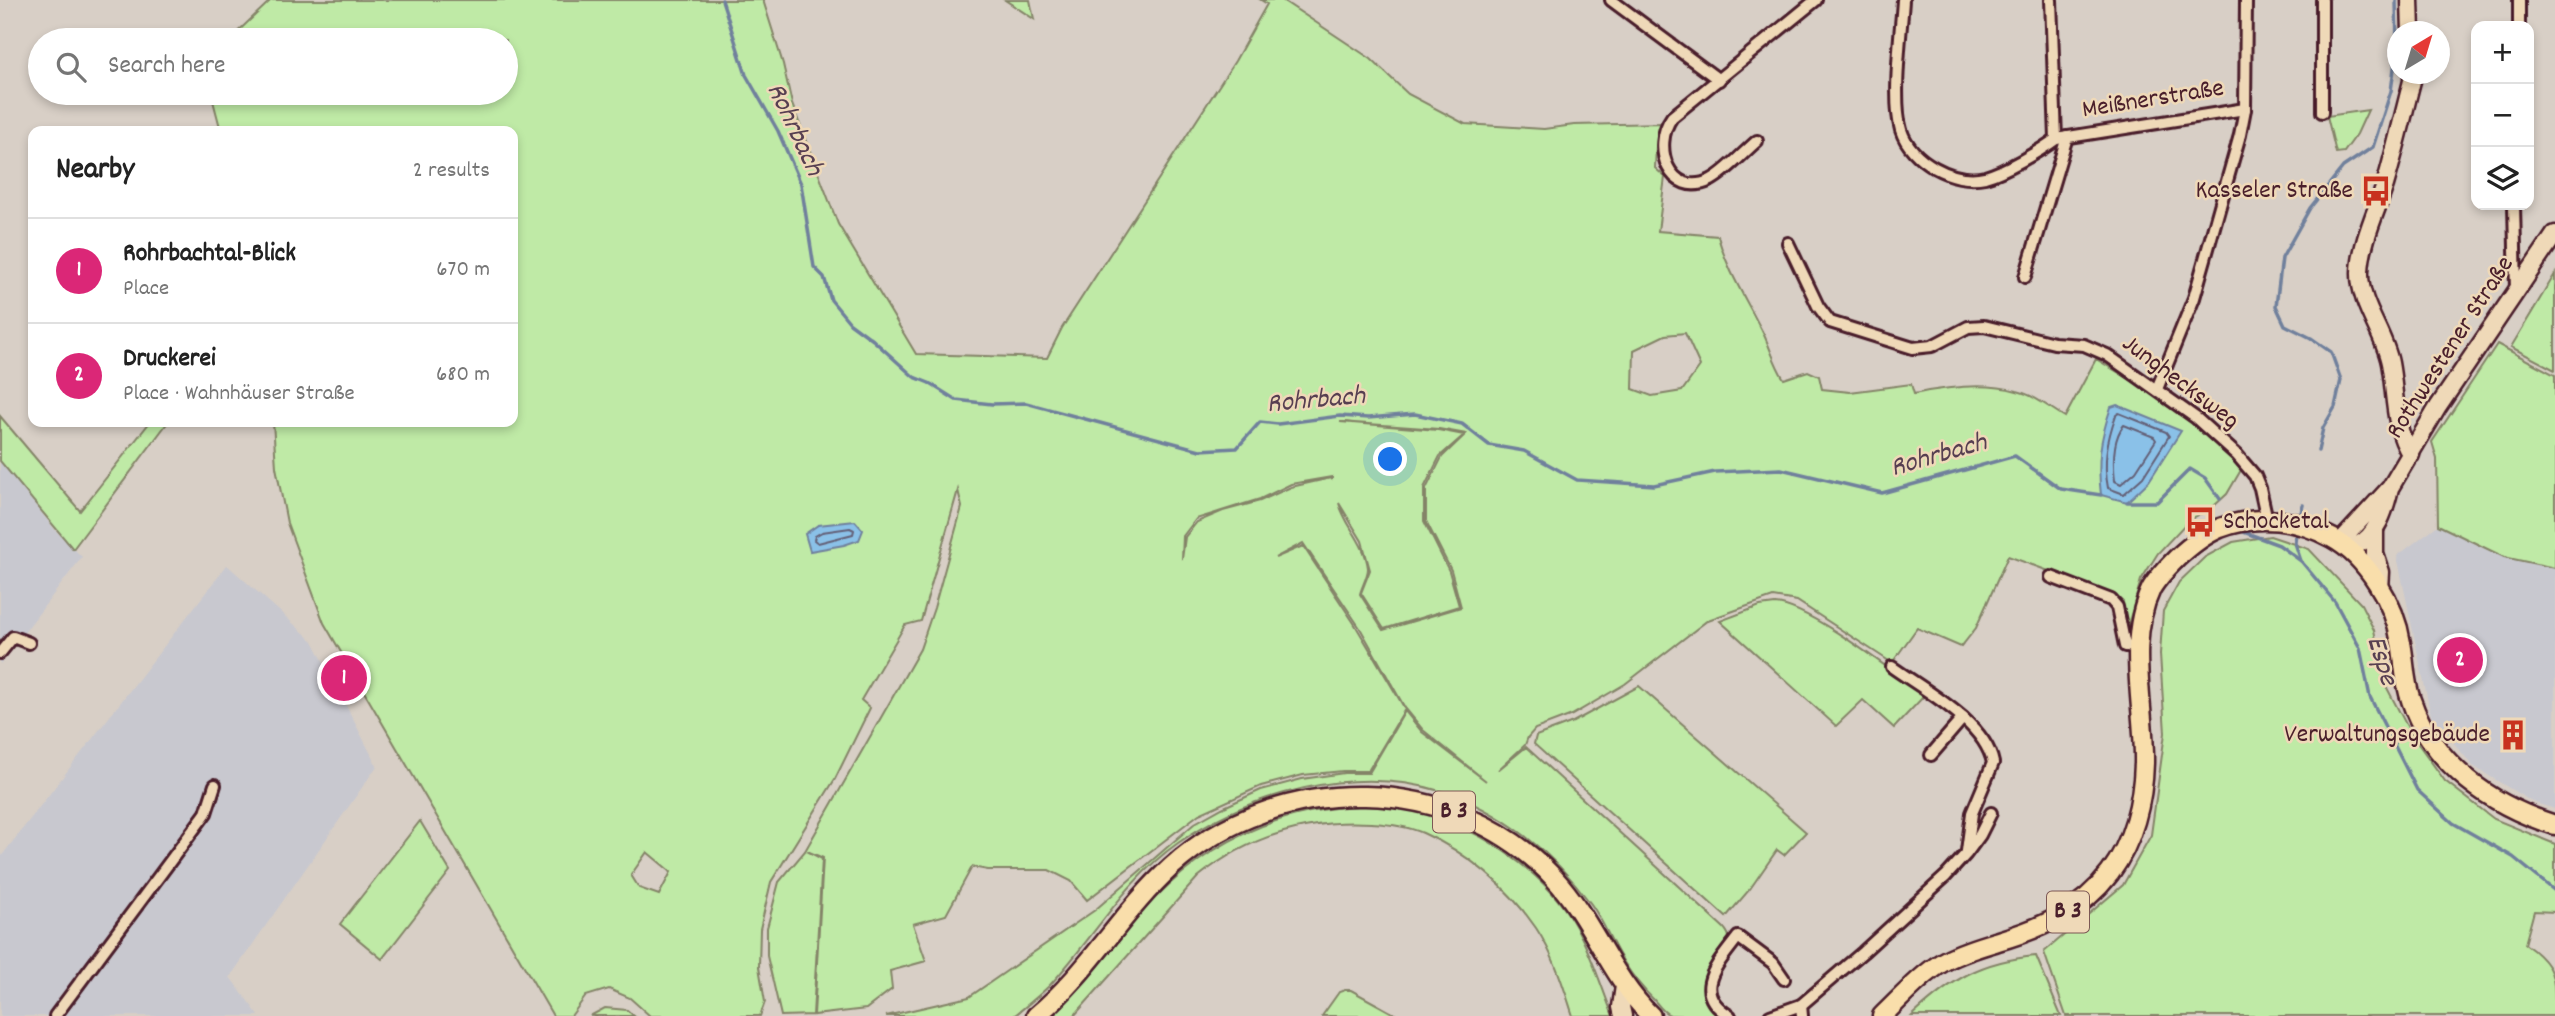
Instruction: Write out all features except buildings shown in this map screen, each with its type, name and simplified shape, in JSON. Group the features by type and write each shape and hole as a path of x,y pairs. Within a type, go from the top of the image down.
{"main road":[{"path":"2410,0 2411,21"},
{"path":"2411,84 2393,156 2369,231 2360,273 2365,302 2390,363 2399,435 2411,455"},
{"name":"Rothwestener Straße","path":"2340,542 2390,488 2438,407 2555,234"},
{"name":"Rothwestener Straße","path":"2375,528 2386,506 2390,488"},
{"name":"B 3","path":"1882,1016 1943,963 1967,951 2040,927 2065,915 2090,896 2111,872 2136,820 2142,794 2144,761 2139,646 2140,625 2151,589 2168,567 2192,544 2213,531 2243,521 2296,523 2340,542 2367,569 2397,624 2410,698 2421,726 2433,744 2446,761 2473,785 2511,807 2553,826"},
{"path":"2340,542 2356,546 2363,543 2375,528"},
{"path":"2375,528 2375,554 2381,572 2380,589"},
{"name":"B 3","path":"1036,1016 1067,986 1134,905 1172,867 1199,845 1231,825 1264,812 1319,799 1355,795 1419,801 1465,816 1503,836 1553,877 1574,903 1624,986 1651,1016"},
{"path":"1623,1016 1621,1007 1624,986"}],"street":[{"path":"1611,0 1719,80"},
{"path":"1757,141 1711,180 1693,184 1676,178 1665,165 1664,128 1672,117 1816,0"},
{"name":"Meißnerstraße","path":"1903,0 1898,103 1901,129 1910,147 1919,156 1947,173 1985,177 2062,138 2245,109"},
{"path":"2051,0 2062,138"},
{"path":"2157,389 2194,299 2245,109 2245,0"},
{"path":"2322,0 2322,112"},
{"path":"2519,0 2519,21"},
{"name":"Meißnerstraße","path":"2025,277 2062,138"},
{"path":"2514,210 2516,290"},
{"name":"Junghecksweg","path":"1788,243 1818,306 1830,322 1913,348 1932,346 1968,327 1984,326 2054,343 2084,345 2107,355 2157,389 2212,432 2246,465 2261,491 2267,520"},
{"path":"2051,577 2111,600 2118,607 2125,646 2139,646"},
{"path":"0,653 13,637 29,643"},
{"path":"1892,667 1964,718 1986,746 1993,763 1972,813 1966,854"},
{"path":"1931,755 1964,718"},
{"path":"55,1016 206,813 215,785"},
{"path":"1770,1016 1801,1010 1966,854 1991,813"},
{"path":"1730,1016 1719,1010 1711,999 1708,986 1713,972 1738,937 1773,963 1784,979"}],"shaded area":[{"path":"0,461 56,531 82,557 0,664"},
{"path":"2438,525 2504,557 2555,568 2555,809 2532,802 2473,766 2431,716 2397,556"},
{"path":"227,565 313,641 377,766 230,977 259,1016 0,1016 0,858"}],"green space":[{"path":"271,0 763,0 792,104 838,224 916,354 1047,358 1062,328 1235,61 1267,4 1261,0 1282,0 1371,59 1408,94 1465,124 1544,129 1574,125 1664,123 1656,146 1655,168 1665,177 1658,231 1718,236 1732,274 1784,379 1808,371 1819,376 1822,389 1850,392 1911,384 1914,394 1966,386 2004,388 2030,395 2065,417 2096,359 2193,422 2227,453 2241,470 2227,494 2213,507 2189,520 2158,553 2141,580 2126,632 2123,602 2116,596 2008,556 1976,628 1961,647 1917,628 1892,663 1797,601 1773,597 1708,620 1625,684 1572,715 1535,729 1525,745 1498,770 1526,747 1724,928 1729,935 1729,941 1713,961 1703,991 1707,1004 1718,1016 1670,1015 1664,1011 1628,969 1596,911 1576,885 1543,851 1505,822 1462,799 1440,791 1373,781 1304,788 1270,797 1206,825 1178,843 1142,874 1050,985 1014,1016 886,1016 969,997 1095,910 1195,823 1222,808 1261,790 1302,779 1344,773 1369,773 1405,711 1422,732 1486,781 1423,730 1405,708 1360,628 1303,543 1275,558 1303,546 1354,623 1405,709 1368,771 1303,775 1261,786 1199,814 1087,900 1071,881 1049,870 988,870 972,867 946,915 913,924 926,961 890,971 892,989 866,1009 814,1015 823,858 807,851 822,859 813,1015 781,1016 767,956 767,928 779,882 805,851 920,649 962,507 958,490 921,621 905,625 861,700 870,708 835,779 771,882 760,929 759,967 765,1002 760,1016 650,1016 630,998 609,989 586,996 571,1016 553,1016 324,623 287,523 276,467 273,427 518,427 518,126 220,126 214,105 518,105 518,28 242,28","holes":["1685,333 1700,366 1682,391 1652,396 1633,389 1634,350 1665,335","1340,422 1439,429 1466,434 1442,457 1426,489 1426,521 1451,570 1461,607 1383,630 1360,594 1368,571 1366,559 1339,503 1362,541 1370,570 1361,593 1384,629 1459,606 1449,571 1424,521 1424,488 1440,456 1464,435 1438,430","1332,477 1332,480 1331,478 1291,487 1260,501 1223,511 1197,522 1185,537 1182,559 1183,536 1196,519 1260,499 1291,484","647,852 671,872 659,895 639,888 631,875"]},
{"path":"1005,0 1030,0 1034,19"},
{"path":"2368,110 2357,134 2344,152 2336,153 2327,116"},
{"path":"2555,274 2555,370 2511,347"},
{"path":"2497,344 2555,375 2555,568 2504,557 2438,525 2437,459 2432,442"},
{"path":"0,416 80,511 146,427 164,427 73,549 0,461"},
{"path":"2270,536 2309,549 2361,604 2374,630 2386,686 2411,734 2445,781 2494,819 2555,844 2555,912 2534,911 2525,944 2548,965 2555,991 2555,1016 2066,1016 2044,952 2123,885 2151,835 2165,733 2160,654 2163,611 2179,582 2205,557 2233,542"},
{"path":"1775,604 1790,607 1829,627 1925,695 1894,728 1863,700 1836,726 1720,621 1760,606"},
{"path":"1639,686 1806,832 1784,855 1777,850 1750,889 1726,917 1534,744 1536,736 1573,722"},
{"path":"1361,806 1409,810 1457,825 1481,837 1526,868 1563,906 1576,927 1592,960 1613,1016 1573,1016 1553,960 1536,928 1500,885 1471,861 1440,841 1411,829 1347,822 1279,833 1217,863 1198,877 1074,1016 1053,1016 1080,988 1155,898 1200,860 1249,831 1275,821 1302,813"},
{"path":"420,821 450,871 382,959 340,924"},
{"path":"2036,956 2061,1016 1912,1016 1968,974 1999,962"},
{"path":"1351,990 1398,1016 1322,1016 1339,992"},
{"path":"605,1008 627,1010 634,1016 590,1016"}],"water":[{"path":"2117,405 2181,431 2149,481 2127,502 2101,495 2099,471 2102,440 2111,407"},
{"path":"855,521 863,530 859,540 810,551 805,534 818,525"}],"waterway":[{"name":"Rohrbach","path":"722,0 746,75 778,131 801,184 814,267 824,277 831,300 850,323 914,377 956,400 992,404 1026,403 1200,450 1237,448 1260,422 1278,424 1340,416 1368,418 1415,414 1462,424 1489,445 1524,451 1577,480 1654,485 1715,472 1781,469 1882,493 2015,456 2061,489 2101,495"},
{"name":"Espe","path":"2318,451 2323,428 2335,407 2341,380 2331,352 2285,325 2276,306 2282,258 2310,208 2343,167 2373,147 2391,91 2397,46 2396,0"},
{"path":"2127,502 2157,502 2190,469 2205,478 2220,499"},
{"name":"Espe","path":"2299,520 2303,505"},
{"path":"2241,531 2279,545 2301,561"},
{"name":"Espe","path":"2296,531 2295,543 2301,561 2335,602 2360,648 2370,697 2417,790 2453,823 2513,857 2555,891"}],"place":[{"name":"Kasseler Straße","path":"2376,191"},
{"name":"Schocketal","path":"2200,522"},
{"name":"Druckerei","path":"2460,660"},
{"name":"Rohrbachtal-Blick","path":"344,678"},
{"name":"Verwaltungsgebäude","path":"2513,735"}]}
